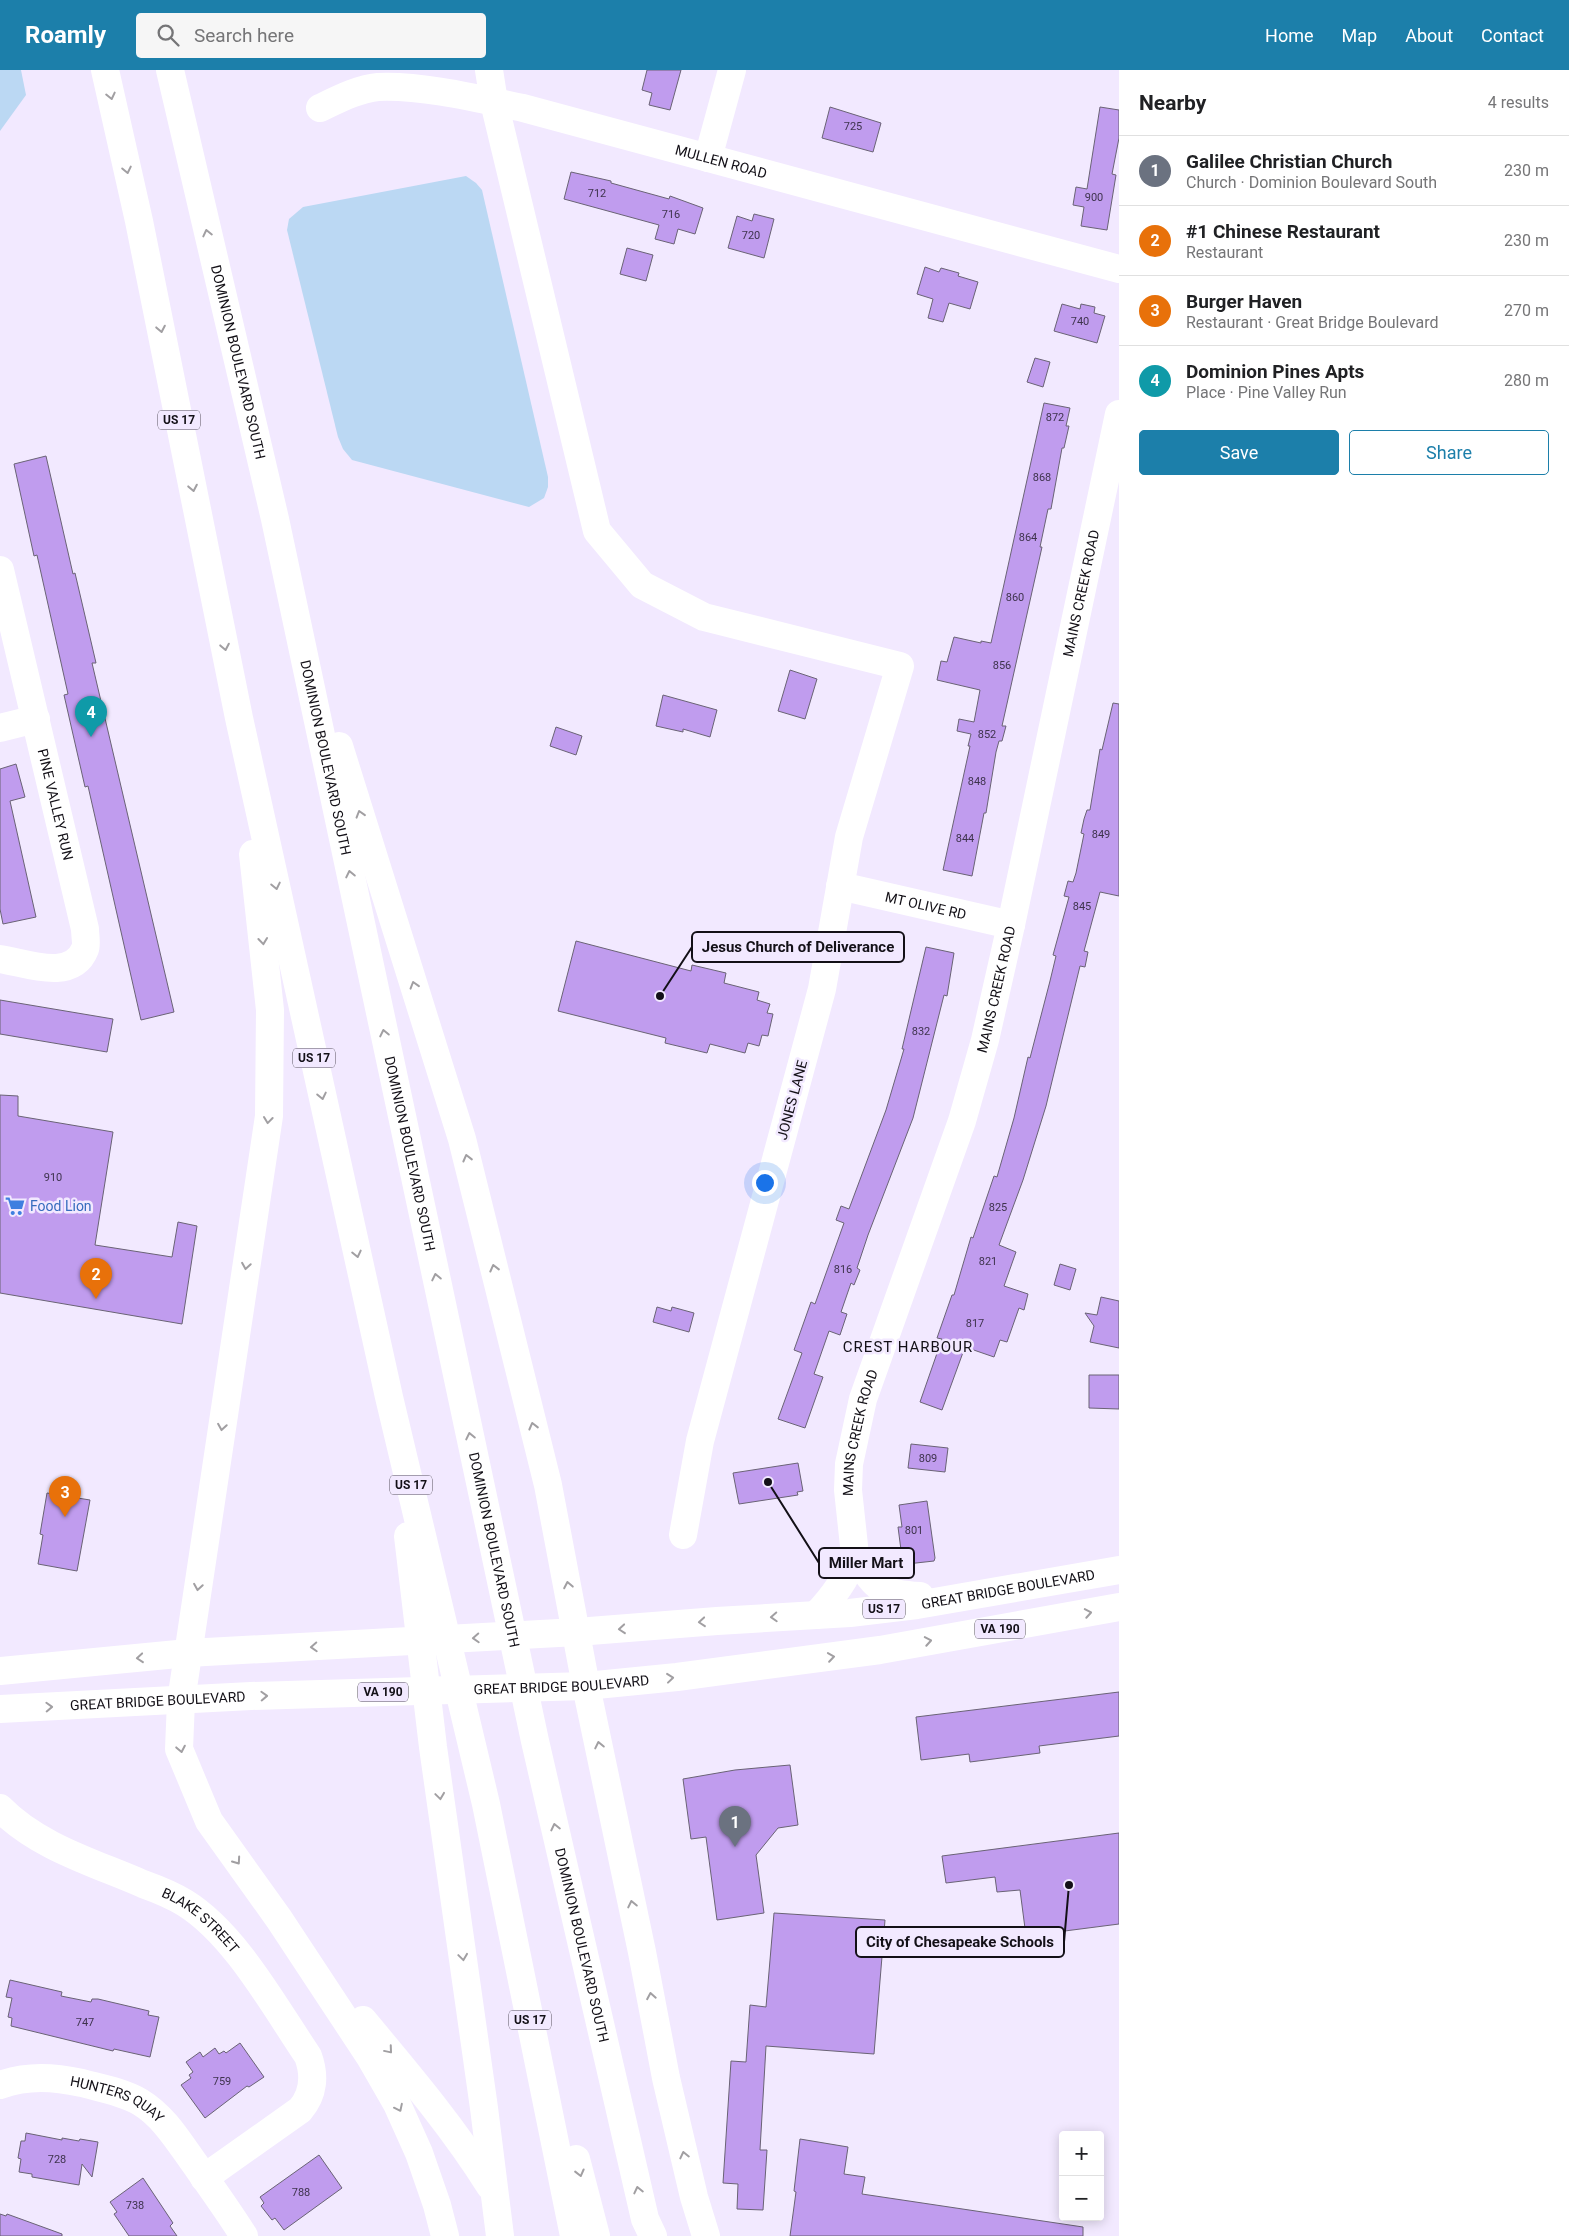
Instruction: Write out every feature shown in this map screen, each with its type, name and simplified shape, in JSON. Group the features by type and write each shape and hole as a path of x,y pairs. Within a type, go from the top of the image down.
{"main road":[{"name":"US 17","path":"105,70 139,221 239,718 389,1397 423,1575 472,1744 486,1804 574,2236"},
{"name":"DOMINION BOULEVARD SOUTH","path":"170,70 274,519 535,1741 645,2219 653,2236"},
{"path":"489,70 494,102"},
{"path":"708,158 732,70"},
{"name":"MULLEN ROAD","path":"320,108 354,92 378,87 458,94 708,158 1119,269"},
{"name":"JONES LANE","path":"494,102 598,532 642,585 704,617 900,666 849,837 822,989 700,1441 683,1535"},
{"name":"MAINS CREEK ROAD","path":"855,1555 848,1490 849,1464 862,1399 962,1120 985,1040 1012,925 1119,414"},
{"path":"274,519 342,757 462,1139 548,1485 586,1686 642,1952 666,2078 694,2197 706,2236"},
{"name":"PINE VALLEY RUN","path":"0,570 85,929 85,948 75,962 60,970 0,958"},
{"path":"239,718 270,1010 269,1116 181,1701 179,1749 209,1821 279,1919 370,2057 397,2104 419,2153 437,2204 445,2236"},
{"path":"0,728 36,719"},
{"name":"MT OLIVE RD","path":"840,886 1012,925"},
{"path":"855,1555 873,1583 887,1593 952,1599"},
{"path":"855,1555 848,1575 835,1594 816,1615 849,1626 880,1650 888,1633 902,1620 988,1606 1019,1587"},
{"name":"GREAT BRIDGE BOULEVARD","path":"0,1671 188,1653 577,1632 850,1613 952,1599 1119,1570"},
{"path":"423,1575 433,1748 484,2108 500,2236"},
{"path":"1078,1577 1099,1587 1119,1606"},
{"name":"GREAT BRIDGE BOULEVARD","path":"0,1709 261,1696 586,1686 677,1677 880,1650 1119,1606"},
{"path":"486,1804 596,2236"},
{"name":"BLAKE STREET","path":"0,1808 24,1829 57,1848 183,1901 219,1930 253,1975 308,2056 313,2074 313,2084 307,2103 300,2110 204,2178"},
{"path":"279,1919 428,2097 466,2148 496,2195 518,2236"},
{"name":"HUNTERS QUAY","path":"0,2085 27,2078 60,2078 104,2089 138,2101 151,2110 169,2128 244,2236"}],"water":[{"path":"0,70 21,70 26,95 0,131"},
{"path":"466,176 482,190 548,477 548,487 544,498 529,507 352,460 343,449 338,437 287,230 289,219 303,207"}],"building":[{"path":"647,70 681,70 670,110 649,105 652,93 642,90"},
{"path":"830,107 881,123 873,152 822,138"},
{"path":"1100,107 1119,110 1119,138 1112,174 1116,175 1107,230 1081,226 1084,207 1073,205 1076,187 1087,189"},
{"path":"571,172 611,181 611,183 669,199 670,196 703,208 695,234 678,229 674,244 655,239 659,225 564,199"},
{"path":"754,214 774,219 764,258 728,248 737,216 752,221"},
{"path":"627,248 653,255 646,281 620,274"},
{"path":"925,267 939,272 941,268 959,273 958,276 978,282 970,309 949,303 943,322 928,318 933,299 917,294"},
{"path":"1062,304 1080,309 1081,304 1095,307 1094,313 1105,316 1097,343 1054,331"},
{"path":"1035,358 1050,362 1043,387 1027,382"},
{"path":"1044,403 1070,408 1066,426 1069,426 1064,448 1062,448 1051,509 1048,509 1040,547 1042,547 1002,726 1006,726 1002,741 999,741 996,752 986,813 984,813 972,876 943,870 970,746 968,746 971,734 957,731 959,719 974,722 980,690 937,680 941,661 947,662 954,637 981,643 981,641 991,643"},
{"path":"46,456 96,663 92,663 174,1012 141,1020 88,786 85,787 64,695 68,694 37,555 34,556 14,464"},
{"path":"790,670 817,679 805,719 778,711"},
{"path":"663,695 717,710 710,737 683,729 683,732 656,726"},
{"path":"1113,703 1119,704 1119,896 1100,892 1084,951 1088,952 1085,967 1080,966 1046,1106 1023,1180 999,1245 1016,1252 1004,1286 1028,1294 1024,1310 1019,1308 1007,1342 1000,1340 994,1357 965,1347 942,1410 920,1402 942,1339 937,1338 952,1295 954,1295 971,1237 973,1238 994,1176 997,1177 1014,1118 1028,1057 1030,1058 1056,956 1053,955 1069,897 1064,896 1068,881 1073,882 1076,873 1084,834 1081,833 1084,819 1087,810 1090,810 1100,749 1102,750"},
{"path":"556,727 582,736 576,755 550,746"},
{"path":"16,764 25,797 10,801 36,917 3,924 0,909 0,769"},
{"path":"576,941 691,971 692,965 726,973 724,983 759,992 757,1000 770,1004 767,1013 773,1014 768,1036 762,1035 759,1046 748,1043 745,1053 710,1044 707,1053 665,1043 666,1038 558,1011"},
{"path":"926,947 954,953 947,996 944,995 913,1118 868,1235 857,1268 860,1270 854,1285 851,1283 841,1312 847,1314 840,1335 829,1331 814,1374 823,1377 805,1428 778,1419 802,1353 794,1350 811,1302 815,1304 844,1223 836,1220 841,1206 849,1209 886,1110 904,1049 902,1049"},
{"path":"0,1000 113,1019 107,1052 0,1034"},
{"path":"0,1095 18,1096 18,1116 113,1132 95,1245 172,1257 178,1222 197,1226 182,1324 0,1293"},
{"path":"1060,1264 1076,1269 1070,1290 1054,1285"},
{"path":"1101,1297 1119,1301 1119,1348 1090,1342 1094,1326 1085,1313 1097,1315"},
{"path":"657,1307 671,1311 672,1307 694,1313 689,1332 653,1322"},
{"path":"1089,1375 1119,1375 1119,1409 1089,1408"},
{"path":"911,1444 948,1448 945,1472 908,1468"},
{"path":"798,1463 803,1491 797,1492 798,1495 739,1504 733,1473"},
{"path":"47,1493 90,1500 77,1571 38,1564 43,1535 40,1534"},
{"path":"927,1501 935,1558 934,1561 907,1564 905,1550 901,1550 898,1527 902,1527 899,1505"},
{"path":"1119,1692 1119,1736 1039,1746 1040,1753 970,1762 969,1754 921,1760 916,1717"},
{"path":"790,1765 798,1825 778,1828 756,1855 764,1913 717,1920 706,1837 691,1839 683,1779 735,1770"},
{"path":"1119,1833 1119,1924 1026,1936 1020,1890 997,1892 995,1877 946,1883 942,1856"},
{"path":"774,1913 885,1920 874,2054 766,2046 760,2150 767,2150 763,2210 737,2209 738,2184 723,2183 731,2061 746,2062 750,2005 766,2007"},
{"path":"10,1980 62,1992 61,1996 91,2002 92,1999 98,1999 149,2011 148,2015 159,2017 150,2057 114,2049 113,2051 11,2026 12,2018 8,2017 12,1998 6,1997"},
{"path":"240,2043 264,2077 249,2087 247,2086 205,2118 181,2085 191,2078 189,2075 193,2072 186,2062 200,2052 203,2057 215,2048 219,2054 224,2051 226,2053"},
{"path":"26,2133 62,2140 62,2138 98,2142 92,2177 82,2164 79,2185 32,2177 32,2174 19,2172 21,2159 18,2158 21,2141 25,2141"},
{"path":"800,2139 848,2147 844,2174 865,2177 862,2194 1083,2227 1083,2236 790,2236"},
{"path":"319,2155 342,2188 284,2230 275,2218 272,2220 261,2206 264,2203 260,2197"},
{"path":"143,2178 173,2223 170,2226 177,2236 129,2236 114,2214 117,2212 110,2202"},
{"path":"0,2214 6,2216 7,2214 62,2234 62,2236 0,2236"}],"place":[{"name":"Dominion Pines Apts","path":"91,737"},
{"name":"Jesus Church of Deliverance","path":"660,996"},
{"name":"Food Lion","path":"15,1206"},
{"name":"#1 Chinese Restaurant","path":"96,1299"},
{"name":"Miller Mart","path":"768,1482"},
{"name":"Burger Haven","path":"65,1517"},
{"name":"Galilee Christian Church","path":"735,1847"},
{"name":"City of Chesapeake Schools","path":"1069,1885"}],"district":[{"name":"CREST HARBOUR","path":"908,1347"}]}
